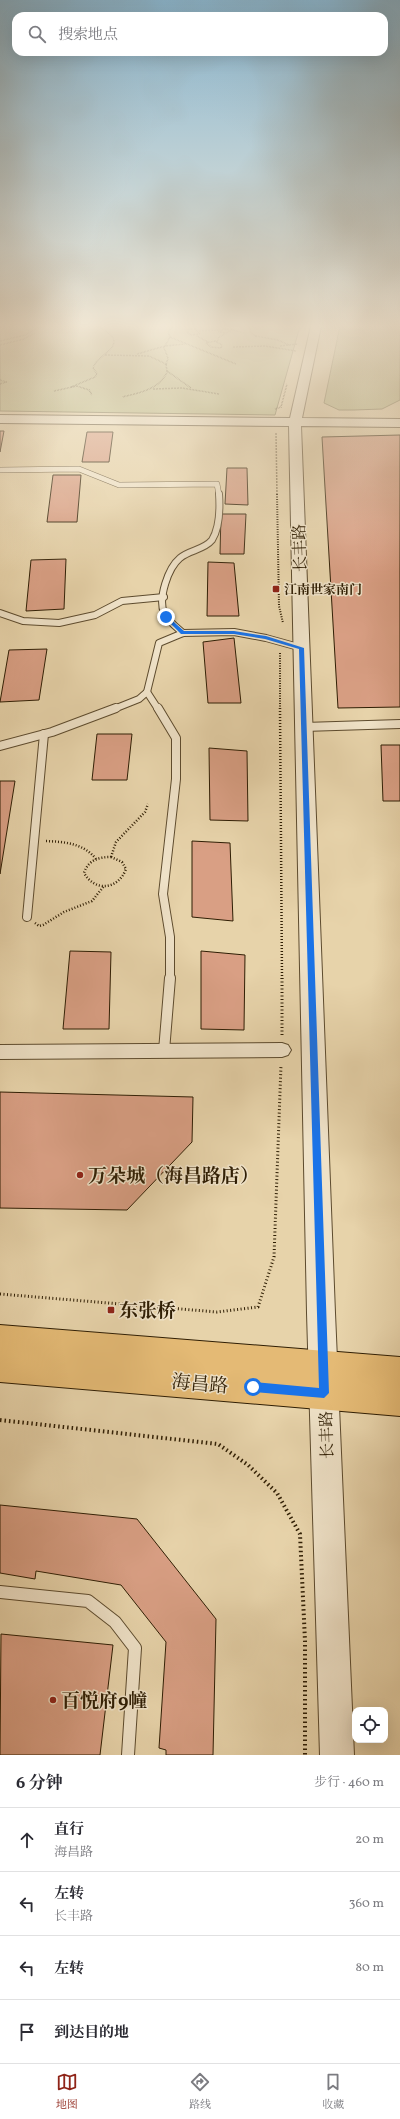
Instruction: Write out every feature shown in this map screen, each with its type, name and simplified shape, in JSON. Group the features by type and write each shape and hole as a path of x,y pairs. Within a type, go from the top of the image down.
{"main road":[{"name":"海昌路","path":"0,1340 323,1379 400,1400"},
{"name":"海昌路","path":"0,1366 323,1379 400,1373"}],"street":[{"name":"长丰路","path":"298,408 295,421 323,1379 337,1755"},
{"path":"0,418 397,423"},
{"path":"304,727 400,724"},
{"path":"0,1052 282,1050"}],"lane":[{"path":"0,470 79,469 119,485 217,484 219,492 219,511 212,539 202,547 181,557 173,565 164,597 163,608 166,617 183,633"},
{"path":"0,613 16,620 39,624 75,622 110,609 120,602 164,597"},
{"path":"0,746 44,734 139,699 147,692 159,643 183,633 234,632 266,638 302,648"},
{"path":"147,692 172,729 176,738 176,779 163,894 170,937 170,984 164,1051"},
{"path":"27,917 44,734"},
{"path":"0,1592 88,1601 115,1622 131,1642 135,1648 128,1755"}],"path":[{"path":"271,410 278,408"},
{"path":"0,1294 218,1312 258,1307 274,1257 282,1050 280,654"},
{"path":"111,857 116,842 145,812 148,804"},
{"path":"34,841 66,842 74,844 92,853 96,859"},
{"path":"111,857 121,862 126,870 121,880 104,886 94,884 85,877 85,868 96,859 111,857"},
{"path":"27,917 39,926 47,924 66,910 78,908 92,901 100,895 104,886"},
{"path":"0,1420 218,1444 248,1465 277,1493 300,1534 305,1640 305,1755"}],"green space":[{"path":"0,408 277,408 275,415 0,411"},
{"path":"334,408 384,408 382,409 339,410"}],"building":[{"path":"0,431 4,431 0,452"},
{"path":"87,432 113,432 109,462 82,462"},
{"path":"400,435 400,707 338,708 322,437"},
{"path":"227,468 247,468 248,505 225,504"},
{"path":"53,475 81,475 77,522 47,522"},
{"path":"221,514 246,514 244,554 220,554"},
{"path":"66,559 64,609 26,611 31,560"},
{"path":"208,562 234,563 239,616 207,616"},
{"path":"234,638 241,703 208,703 203,642"},
{"path":"47,649 39,700 0,702 9,650"},
{"path":"97,734 132,734 127,780 92,780"},
{"path":"381,745 400,745 400,801 383,801"},
{"path":"209,748 247,751 248,821 210,820"},
{"path":"0,781 15,781 0,874"},
{"path":"192,841 230,843 233,921 192,917"},
{"path":"70,951 111,952 109,1029 63,1029"},
{"path":"201,951 245,955 244,1030 201,1029"},
{"name":"万朵城（海昌路店）","path":"0,1092 193,1097 192,1142 127,1210 0,1208"},
{"path":"0,1505 137,1519 216,1619 213,1755 166,1755 166,1750 159,1748 166,1642 121,1585 36,1571 35,1579 0,1573"},
{"name":"百悦府9幢","path":"1,1634 113,1645 100,1755 0,1755"}],"place":[{"name":"江南世家南门","path":"276,589"},
{"name":"万朵城（海昌路店）","path":"80,1175"},
{"name":"东张桥","path":"111,1310"},
{"name":"百悦府9幢","path":"53,1700"}],"route":[{"path":"166,617 183,633 234,632 266,638 302,648 324,1393 253,1387"}]}
